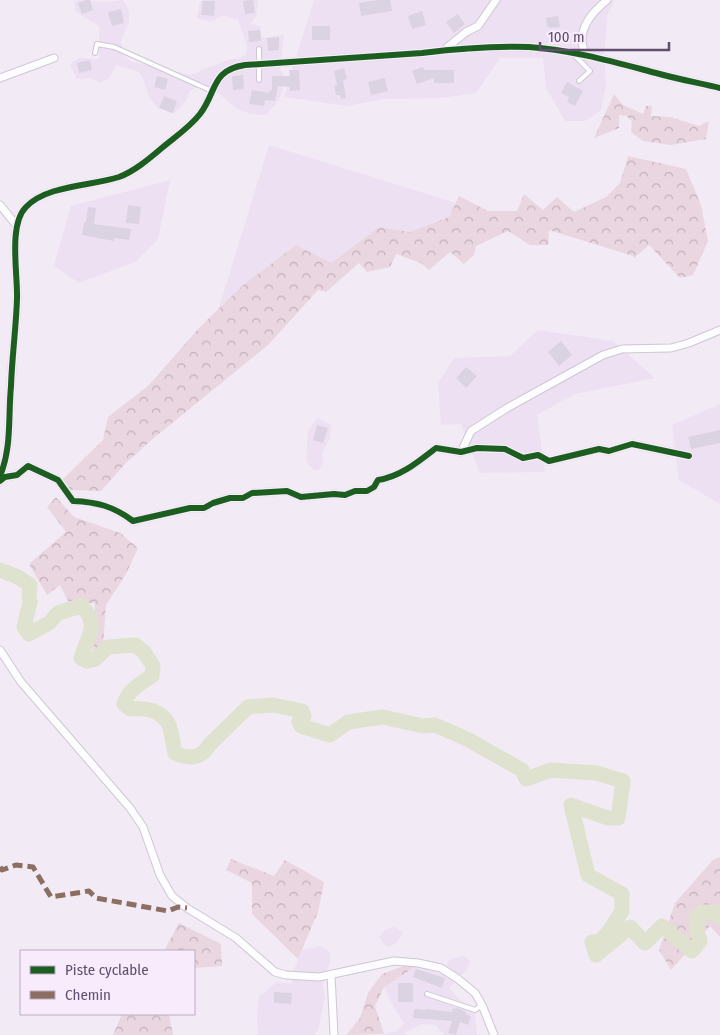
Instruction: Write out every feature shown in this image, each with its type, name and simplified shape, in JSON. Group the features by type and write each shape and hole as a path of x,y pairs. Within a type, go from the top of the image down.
{"street":[{"path":"444,50 466,32 478,26 496,0"},
{"path":"585,56 582,39 585,27 593,12 607,0"},
{"path":"0,476 9,447 10,386 17,301 16,237 24,208 40,197 64,189 117,178 136,168 200,114 220,77 229,69 237,66 444,50 529,48 573,53 720,88"},
{"path":"0,78 54,58"},
{"path":"0,205 18,226"},
{"path":"461,452 470,431 507,408 603,355 622,349 671,348 689,343 720,330"},
{"path":"0,481 5,477 17,475 28,466 58,480 73,501 95,502 133,521 190,508 204,508 230,498 243,498 252,493 287,491 301,497 344,495 355,491 367,491 378,480 389,478 416,464 436,448 461,452 477,448 505,449 523,458 538,456 549,461 599,449 609,451 632,444 689,456"},
{"path":"0,650 21,682 130,808 144,827 160,875 172,896 187,908 236,938 275,972 286,975 319,977 394,961 418,962 442,968 475,993 494,1035"},
{"path":"331,975 334,1035"}],"lane":[{"path":"95,53 97,44 114,47 212,91"},
{"path":"259,48 259,80"},
{"path":"573,53 590,71 579,81"},
{"path":"427,994 475,1010 482,1005"}],"shaded area":[{"path":"79,0 106,2 122,0 129,12 129,21 121,41 124,56 130,61 190,75 230,59 238,59 246,54 247,46 238,20 223,16 209,22 197,18 200,2 202,0 258,0 256,16 250,24 260,26 262,38 284,35 280,69 284,75 284,83 279,100 266,115 250,114 236,108 211,87 195,88 189,92 186,101 174,114 159,109 150,99 142,77 137,71 116,65 109,78 101,83 90,78 77,79 71,63 80,58 99,59 99,26 75,11 75,2"},
{"path":"314,0 615,0 608,13 604,54 606,86 601,110 585,121 565,121 546,88 543,58 500,58 476,93 440,98 383,99 348,106 284,97 290,79 289,70 292,70"},
{"path":"269,145 456,203 449,217 410,232 379,227 331,263 296,246 242,286 219,308"},
{"path":"170,180 158,239 135,262 79,283 54,266 71,206"},
{"path":"538,330 613,341 655,378 575,394 537,415 545,472 480,473 461,424 441,425 438,383 454,358 510,356"},
{"path":"720,404 720,504 679,480 672,425"},
{"path":"317,418 331,425 330,438 322,452 323,462 319,470 314,470 306,461 308,432"},
{"path":"394,926 403,933 396,943 386,946 379,937 385,930"},
{"path":"320,946 330,952 330,963 323,985 325,998 318,1030 315,1035 258,1035 259,996 277,982 292,984 292,975 302,950"},
{"path":"463,956 470,961 466,970 449,988 461,1001 474,1007 477,1035 445,1035 435,1025 422,1024 406,1032 405,1035 380,1035 397,1031 404,1023 384,987 416,966 443,974 449,960"}],"green space":[{"path":"614,94 623,105 643,114 646,106 652,106 651,116 670,117 699,126 709,121 706,139 671,145 643,141 631,132 632,121 626,116 619,115 619,128 594,138"},
{"path":"628,156 686,169 701,205 708,241 693,275 680,278 649,245 634,258 633,256 549,230 548,245 530,245 508,231 476,246 474,255 464,264 450,252 429,270 421,263 396,254 390,267 367,272 359,263 326,292 318,290 268,345 155,437 126,463 101,491 70,490 62,480 103,440 108,417 149,385 198,329 242,286 296,245 331,263 379,227 410,232 449,217 459,196 488,211 517,211 524,194 543,210 557,197 574,212 606,197 620,183"},
{"path":"56,497 74,517 120,533 138,548 126,574 106,605 103,646 93,656 95,603 69,603 60,585 47,595 29,564 66,532 47,507"},
{"path":"720,857 720,937 710,926 671,970 659,950 675,903 713,860"},
{"path":"231,859 274,876 285,860 324,882 318,912 298,959 252,914 252,883 226,870"},
{"path":"179,923 221,944 222,966 195,968 195,950 165,950"},
{"path":"406,965 416,966 384,987 375,1006 384,1034 346,1035 360,1018 368,993 382,974"},
{"path":"122,1015 169,1015 173,1035 113,1035"}],"building":[{"path":"90,0 93,10 82,14 78,3"},
{"path":"253,0 255,13 245,14 243,1"},
{"path":"390,0 392,11 361,16 359,3"},
{"path":"203,1 215,1 214,16 201,15"},
{"path":"121,9 124,23 112,26 108,12"},
{"path":"422,11 426,25 412,29 408,16"},
{"path":"458,14 465,24 454,33 446,22"},
{"path":"558,16 560,27 550,28 547,26 546,18"},
{"path":"312,26 330,26 330,40 312,40"},
{"path":"260,30 261,41 249,42 248,31"},
{"path":"279,37 279,50 268,51 267,38"},
{"path":"90,60 92,70 79,73 77,63"},
{"path":"423,67 424,70 454,70 454,83 434,83 434,78 417,84 412,71"},
{"path":"344,68 347,79 343,80 346,98 341,99 340,95 336,95 334,85 337,85 334,71"},
{"path":"289,70 299,70 300,90 290,91 290,87 278,86 275,101 265,100 264,106 249,104 252,90 269,93 270,90 272,91 272,76 290,76"},
{"path":"243,75 244,89 233,90 232,76"},
{"path":"157,76 168,79 165,90 154,87"},
{"path":"385,78 388,91 371,95 368,82"},
{"path":"567,82 583,91 575,106 567,102 569,97 561,93"},
{"path":"164,96 177,101 173,113 159,108"},
{"path":"128,205 141,207 139,224 126,223"},
{"path":"88,207 96,208 94,224 131,229 129,240 114,238 114,241 82,235"},
{"path":"561,341 572,355 559,366 548,352"},
{"path":"466,367 477,376 466,388 456,378"},
{"path":"317,425 328,428 323,443 313,440"},
{"path":"720,430 720,443 691,449 688,437"},
{"path":"416,969 445,978 442,988 413,977"},
{"path":"398,983 413,983 413,1002 398,1002"},
{"path":"274,992 292,993 291,1004 274,1003"},
{"path":"457,1008 471,1016 468,1025 460,1022 456,1035 448,1033 452,1021 413,1018 414,1009 452,1012 452,1009"}],"waterway":[{"path":"0,570 18,577 30,585 30,602 24,627 29,634 49,623 58,613 81,606 87,612 91,625 91,631 81,658 87,661 95,659 108,647 135,645 144,652 153,666 152,676 131,691 124,704 130,709 147,709 162,716 169,725 175,753 186,757 199,755 248,707 273,705 302,711 304,716 299,722 301,726 330,735 348,722 383,717 423,726 435,725 467,739 522,770 526,779 551,770 596,773 623,781 618,818 608,818 571,805 588,875 622,894 622,911 610,930 600,941 592,942 596,955 630,927 645,943 662,926 692,951 700,941 696,927 699,923 696,917 701,912 715,912 720,917"}],"marked path":[{"path":"0,867 2,870 16,865 33,867 51,897 89,891 96,898 168,911 178,907 187,908"}],"cycle path":[{"path":"0,476 4,465 9,432 17,299 15,251 20,215 26,207 45,194 119,177 142,164 196,119 205,106 216,83 226,72 245,65 475,48 529,47 593,57 720,88"},
{"path":"0,481 5,477 17,475 28,466 58,480 73,501 90,502 105,506 133,521 190,508 204,508 213,503 230,498 243,498 252,493 287,491 301,497 345,495 355,491 367,491 374,487 378,480 394,476 436,448 461,452 477,448 505,449 523,458 538,455 549,461 599,449 609,451 632,444 689,456"}]}
